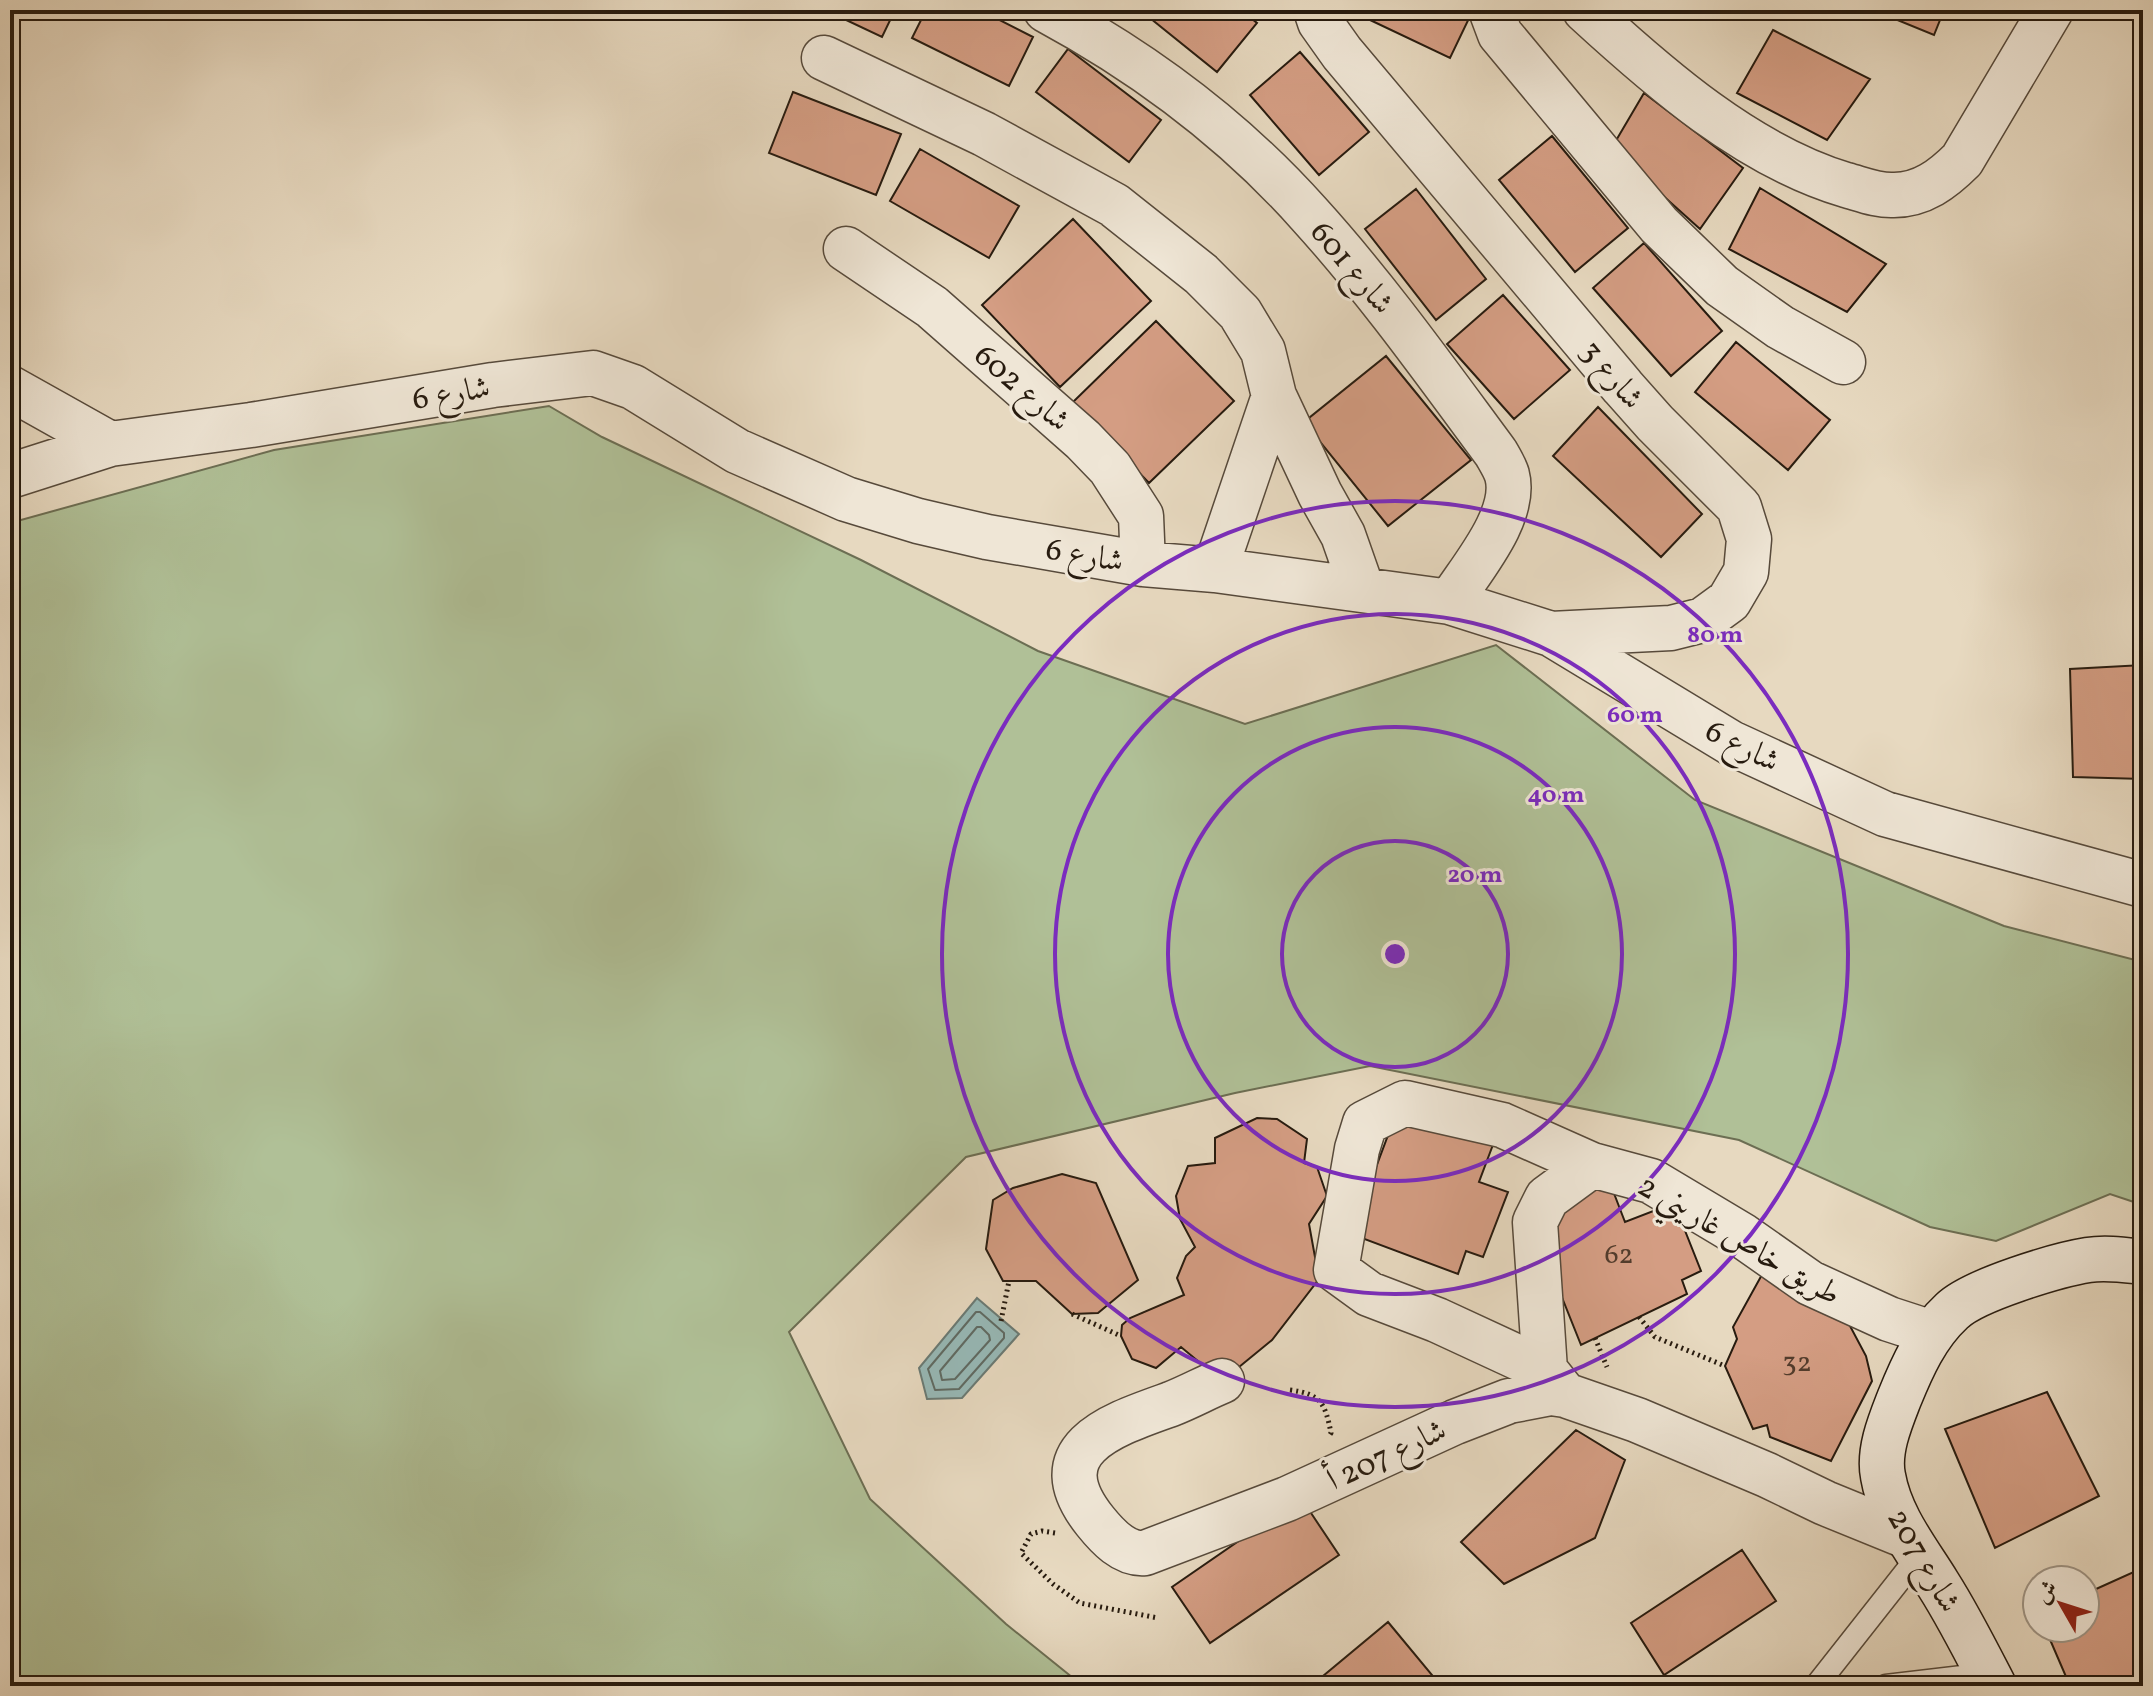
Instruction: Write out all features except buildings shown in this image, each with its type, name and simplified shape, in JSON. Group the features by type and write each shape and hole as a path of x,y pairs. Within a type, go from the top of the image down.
{"street":[{"name":"شارع 601","path":"1046,10 1085,31 1159,79 1220,127 1308,213 1401,325 1496,453 1507,476 1508,497 1504,518 1450,602"},
{"name":"شارع 3","path":"1316,10 1320,22 1342,53 1613,375 1655,423 1739,507 1749,539 1746,572 1729,601 1703,620 1671,628 1551,634"},
{"path":"1491,10 1500,34 1659,225 1722,286 1780,327 1843,362"},
{"path":"1585,10 1617,40 1747,141 1785,162 1826,179 1893,195 1919,191 1943,179 1962,160 2051,10"},
{"path":"824,58 984,134 1125,214 1201,274 1240,313 1263,351 1274,396 1343,535 1362,589"},
{"name":"شارع 602","path":"846,249 932,307 1110,468 1141,516 1143,564"},
{"name":"شارع 6","path":"10,476 110,444 251,425 493,385 593,373 633,387 737,451 846,499 918,521 987,537 1143,564 1215,570 1450,602 1551,634 1731,743 1885,814 2143,885"},
{"path":"10,388 110,444"},
{"path":"1215,570 1274,396"},
{"name":"طريق خاص غاريني 2","path":"1555,1382 1437,1320 1369,1294 1336,1270 1357,1149 1365,1123 1405,1103 1502,1125 1592,1165 1651,1181 1743,1236 1810,1283 1889,1319 1932,1333"},
{"path":"1555,1382 1535,1222 1547,1198 1592,1165"},
{"name":"شارع 207","path":"1991,1680 1970,1636 1913,1545 1888,1495 1882,1475 1882,1455 1912,1366 1932,1333 1953,1309 1993,1287 2087,1260 2143,1262"},
{"name":"شارع 207 أ","path":"1222,1381 1174,1403 1119,1422 1091,1441 1076,1459 1075,1480 1085,1507 1099,1527 1123,1548 1145,1553 1287,1499 1455,1422 1509,1401 1534,1395 1555,1382 1767,1475 1913,1545"}],"lane":[{"path":"1816,1686 1913,1545"},
{"path":"1886,1686 1991,1680"}],"path":[{"path":"1001,1321 1009,1281"},
{"path":"1072,1314 1121,1336"},
{"path":"1639,1317 1655,1337 1725,1366"},
{"path":"1290,1390 1305,1392 1319,1399 1327,1414 1331,1433 1320,1460 1327,1481"},
{"path":"1099,1527 1062,1534 1042,1531 1031,1534 1021,1553 1053,1584 1080,1603 1158,1618"}],"green space":[{"path":"549,406 602,437 861,560 1038,651 1245,724 1496,645 1695,800 2004,926 2143,962 2143,1205 2110,1194 1996,1241 1930,1227 1739,1140 1370,1066 1235,1093 966,1157 789,1332 870,1499 1006,1624 1083,1686 30,1686 10,1667 10,523 274,450"}],"water":[{"path":"977,1298 1019,1334 962,1398 927,1399 919,1368"}]}
